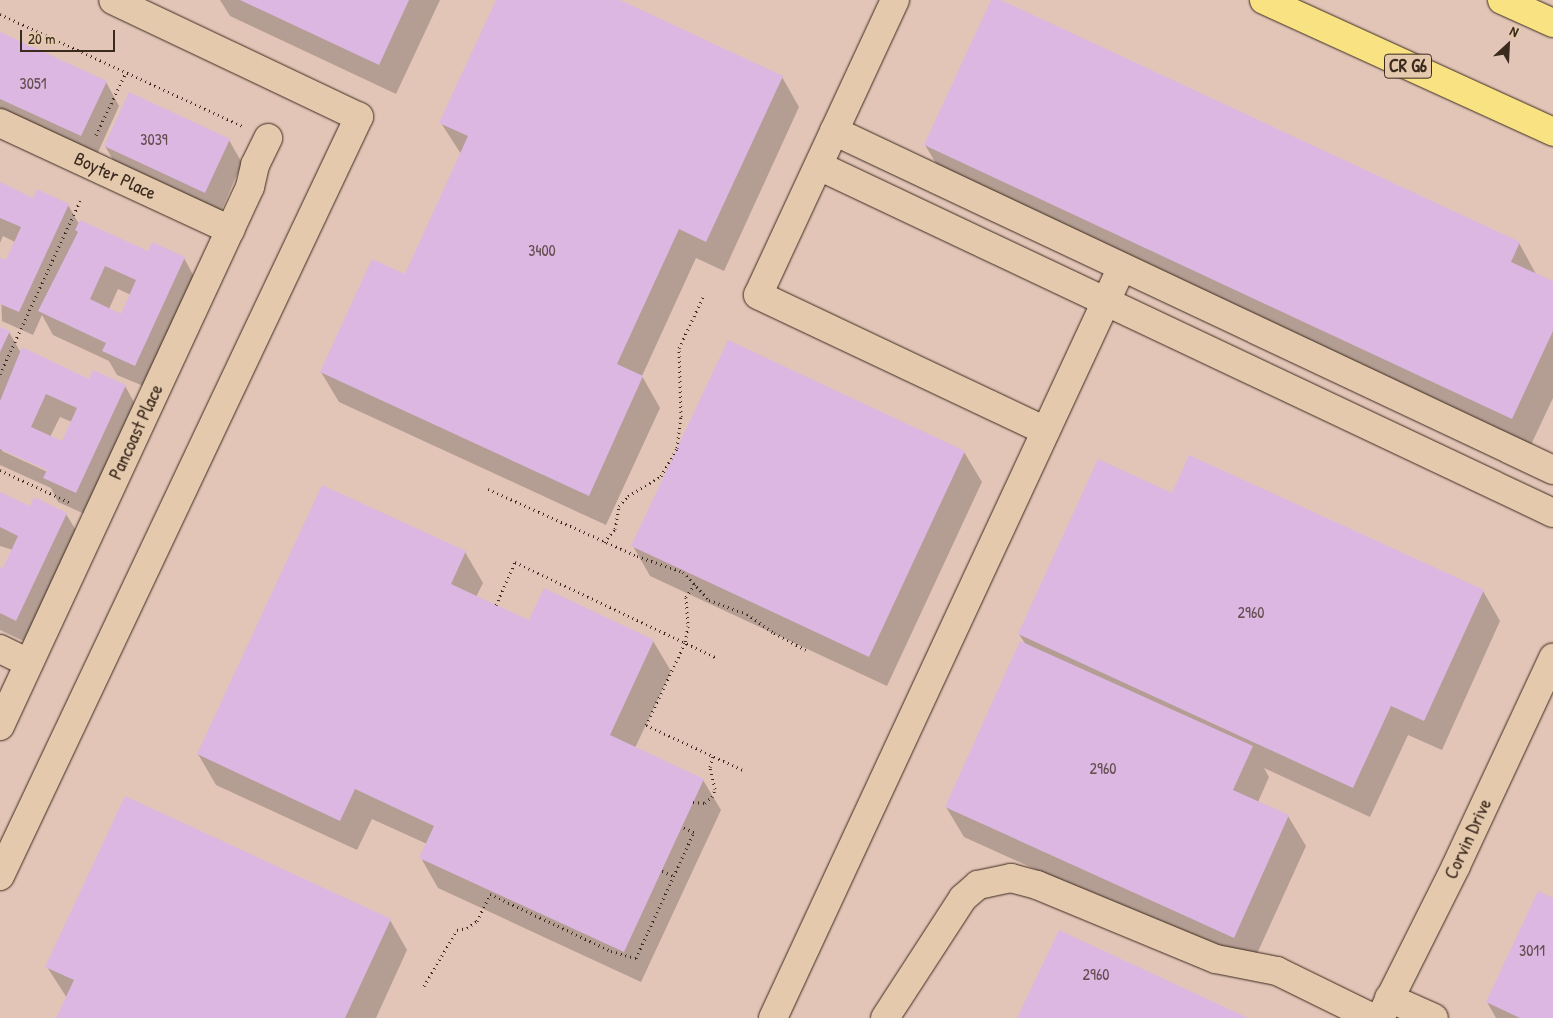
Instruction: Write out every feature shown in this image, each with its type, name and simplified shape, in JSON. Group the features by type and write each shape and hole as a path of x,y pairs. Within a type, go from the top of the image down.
{"highway":[{"name":"CR G6","path":"1264,0 1553,132"},
{"path":"1502,0 1553,23"}],"street":[{"path":"0,876 359,117 113,0"},
{"path":"895,0 758,295 1046,431"},
{"name":"Boyter Place","path":"0,123 230,230"},
{"path":"834,131 1553,470"},
{"name":"Pancoast Place","path":"0,726 230,230 268,138"},
{"path":"819,166 1553,513"},
{"path":"773,1018 1122,267"},
{"path":"0,649 29,663"},
{"name":"Corvin Drive","path":"1381,1011 1456,866 1553,658"},
{"path":"885,1018 963,898 978,885 1011,878 1216,959 1277,971 1381,1011 1434,1018"}],"path":[{"path":"0,14 268,138"},
{"path":"84,162 126,72"},
{"path":"0,374 81,199"},
{"path":"604,542 615,529 619,506 628,496 661,476 677,448 681,417 679,348 704,295"},
{"path":"0,470 97,515"},
{"path":"488,490 604,542 671,566 682,572 709,600 747,614 774,634 806,650"},
{"path":"496,605 516,562 717,658"},
{"path":"694,584 686,597 685,643 646,725 744,771"},
{"path":"694,802 704,803 712,797 715,789 710,767 713,756"},
{"path":"424,986 457,930 467,928 477,921 490,894 610,951 636,958 694,832 682,827"},
{"path":"662,871 674,876"}],"building":[{"path":"240,0 409,0 379,65"},
{"path":"496,0 620,0 783,76 706,242 679,229 617,364 643,376 589,496 320,372 372,259 405,274 468,136 439,123"},
{"path":"991,0 1001,0 1520,242 1511,262 1553,281 1553,331 1512,419 924,145"},
{"path":"0,32 107,81 81,136 0,99"},
{"path":"129,92 230,139 205,193 104,146"},
{"path":"0,182 33,198 37,189 69,204 19,312 0,304 0,258 6,260 21,227 0,218"},
{"path":"80,220 148,251 152,242 185,257 135,366 102,351 106,343 38,311 78,232 75,230","holes":["105,266 136,280 121,314 90,299"]},
{"path":"0,327 10,331 0,352"},
{"path":"728,340 965,451 869,657 631,546"},
{"path":"22,347 89,379 93,370 126,385 76,493 43,478 47,470 0,449 0,401","holes":["46,394 77,408 62,441 31,427"]},
{"path":"1189,455 1484,590 1424,721 1391,706 1353,788 1018,634 1098,459 1172,493"},
{"path":"322,485 466,551 451,584 529,620 544,588 654,640 610,735 704,779 624,952 419,858 434,826 355,789 340,821 197,754"},
{"path":"0,492 30,506 34,497 67,513 16,621 0,613 0,567 3,568 18,536 0,527"},
{"path":"1020,641 1253,746 1233,790 1289,815 1234,938 945,807"},
{"path":"125,796 391,919 345,1018 56,1018 74,980 45,967"},
{"path":"1538,891 1553,898 1553,1018 1520,1018 1486,1002"},
{"path":"1059,930 1248,1018 1017,1018"}]}
